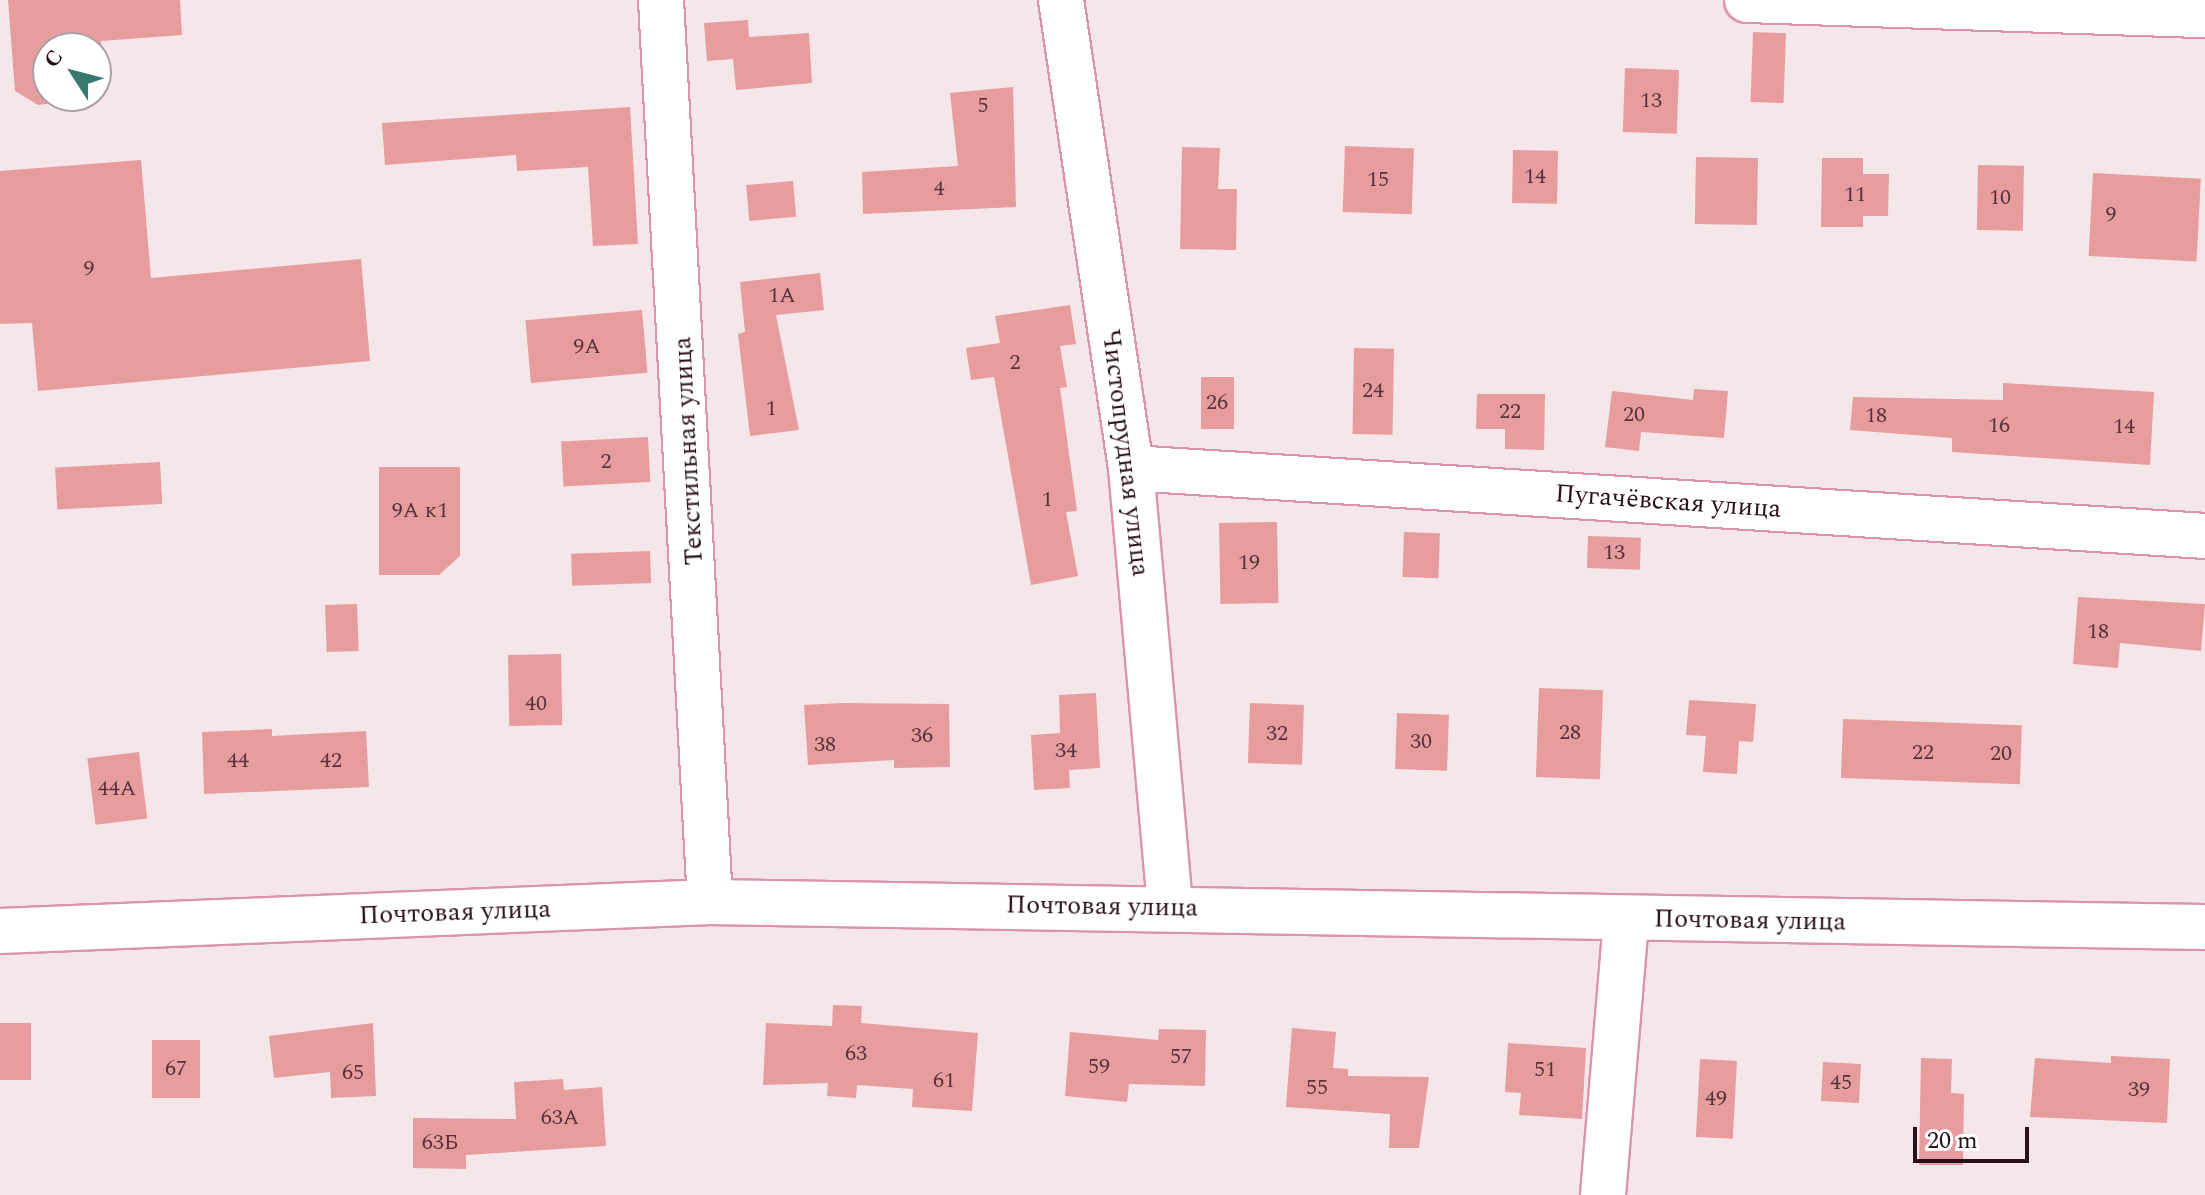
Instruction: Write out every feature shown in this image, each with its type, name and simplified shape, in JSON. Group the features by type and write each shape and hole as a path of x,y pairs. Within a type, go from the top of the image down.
{"street":[{"name":"Текстильная улица","path":"661,0 710,902"},
{"name":"Чистопрудная улица","path":"1061,0 1131,468 1170,908"},
{"path":"1747,0 2205,15"},
{"name":"Пугачёвская улица","path":"1131,468 2205,536"},
{"name":"Почтовая улица","path":"0,931 710,902 2205,927"},
{"path":"1603,1195 1626,919"}],"building":[{"path":"8,0 180,0 182,35 112,40 112,32 32,32 32,101 15,91"},
{"path":"748,20 749,37 809,33 812,83 736,90 733,59 707,61 704,23"},
{"path":"1753,32 1786,33 1784,103 1751,102"},
{"path":"1625,68 1679,70 1677,134 1623,132"},
{"path":"1013,87 1016,207 863,214 862,172 958,166 950,93"},
{"path":"630,107 638,244 593,246 588,167 517,171 516,155 385,165 382,123"},
{"path":"1345,146 1414,148 1412,214 1343,212"},
{"path":"1182,147 1220,148 1218,189 1237,189 1236,250 1180,249"},
{"path":"1513,150 1558,151 1557,204 1512,203"},
{"path":"1696,157 1758,158 1757,225 1695,224"},
{"path":"1822,158 1863,158 1863,174 1889,174 1888,216 1863,216 1863,227 1821,227"},
{"path":"141,160 151,278 361,259 370,361 38,391 32,323 0,324 0,171"},
{"path":"1978,165 2024,166 2023,231 1977,230"},
{"path":"2093,173 2201,179 2197,262 2089,256"},
{"path":"793,181 796,217 749,221 746,185"},
{"path":"820,273 824,310 776,315 799,430 750,436 738,334 745,332 740,282"},
{"path":"1070,305 1076,344 1060,346 1067,387 1060,388 1077,511 1066,512 1078,576 1031,585 994,377 971,380 966,348 1000,343 995,316"},
{"path":"642,310 647,373 531,383 525,320"},
{"path":"1354,348 1394,349 1392,435 1352,434"},
{"path":"1201,377 1234,377 1234,429 1201,429"},
{"path":"2003,383 2154,392 2150,465 1952,452 1952,438 1850,430 1853,397 2003,400"},
{"path":"1694,389 1728,391 1724,438 1641,432 1639,451 1605,447 1612,391 1693,400"},
{"path":"1477,394 1545,394 1544,450 1505,449 1505,429 1476,429"},
{"path":"648,437 650,482 563,486 561,442"},
{"path":"160,462 162,504 57,509 55,467"},
{"path":"379,467 460,467 460,556 439,575 379,575"},
{"path":"1277,522 1278,603 1220,604 1219,523"},
{"path":"1404,532 1440,533 1438,578 1402,577"},
{"path":"1588,536 1641,538 1640,570 1587,568"},
{"path":"650,551 651,583 572,586 571,554"},
{"path":"2078,597 2205,604 2201,651 2120,643 2118,668 2073,664"},
{"path":"357,604 359,651 327,652 325,605"},
{"path":"561,654 562,725 509,726 508,655"},
{"path":"1539,688 1603,690 1600,779 1536,777"},
{"path":"1096,693 1100,768 1069,770 1070,788 1034,790 1031,735 1060,733 1059,695"},
{"path":"1689,700 1756,704 1753,742 1739,741 1737,774 1703,772 1706,736 1686,735"},
{"path":"1250,703 1304,705 1302,765 1248,763"},
{"path":"949,704 950,767 894,768 894,760 808,765 804,705"},
{"path":"1397,713 1449,715 1447,771 1395,769"},
{"path":"1843,719 2022,725 2020,784 1841,778"},
{"path":"272,729 272,736 366,731 369,787 204,794 202,732"},
{"path":"139,752 147,819 96,825 87,758"},
{"path":"833,1005 862,1006 861,1023 978,1033 972,1111 912,1107 913,1089 857,1085 856,1098 827,1096 828,1083 763,1085 766,1023 832,1026"},
{"path":"0,1023 31,1023 31,1080 0,1080"},
{"path":"373,1023 376,1096 331,1098 330,1072 274,1078 269,1036"},
{"path":"1292,1028 1336,1032 1333,1068 1348,1069 1348,1076 1429,1077 1419,1148 1389,1148 1390,1114 1286,1107"},
{"path":"1159,1029 1206,1030 1205,1086 1129,1084 1127,1102 1065,1096 1070,1032 1158,1040"},
{"path":"152,1040 200,1040 200,1098 152,1098"},
{"path":"1508,1043 1586,1048 1582,1119 1519,1115 1521,1093 1505,1092"},
{"path":"2111,1056 2170,1059 2167,1123 2030,1117 2035,1058 2111,1063"},
{"path":"1921,1058 1952,1059 1951,1093 1964,1094 1963,1165 1919,1165"},
{"path":"1700,1059 1737,1061 1733,1139 1696,1137"},
{"path":"1823,1062 1861,1064 1859,1103 1821,1101"},
{"path":"563,1079 564,1090 602,1087 606,1146 466,1155 466,1169 413,1168 413,1118 516,1119 514,1082"}]}
